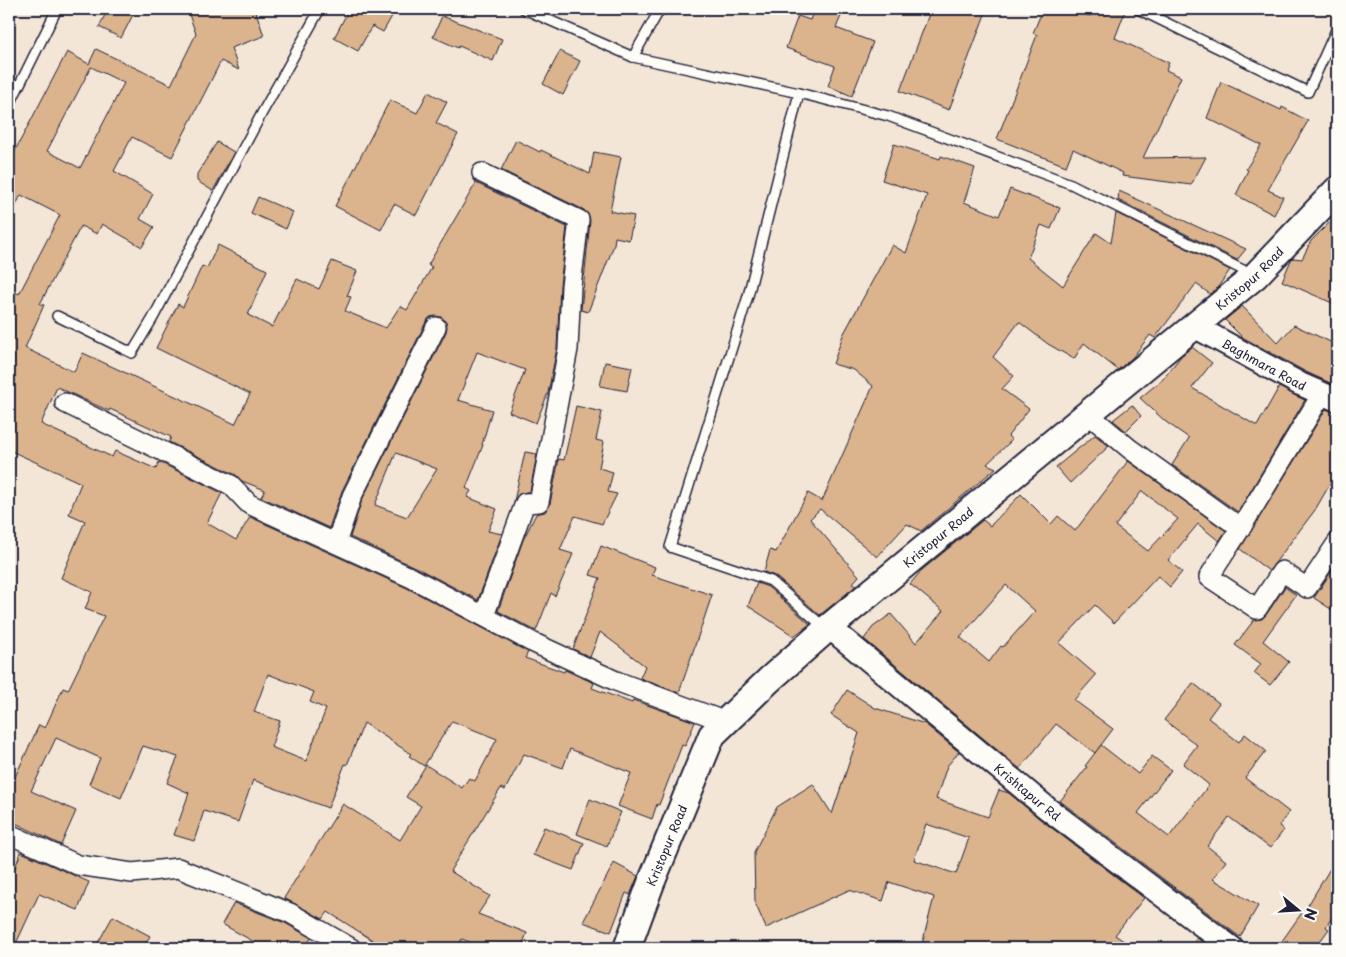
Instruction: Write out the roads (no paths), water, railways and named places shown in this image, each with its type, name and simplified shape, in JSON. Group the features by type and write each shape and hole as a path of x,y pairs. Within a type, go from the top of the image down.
{"main road":[{"name":"Kristopur Road","path":"627,948 651,882 712,735 828,628 1255,276 1337,190"}],"street":[{"path":"482,173 579,220 571,286 568,349 539,502 526,503 484,616"},
{"name":"Baghmara Road","path":"1194,326 1300,384 1330,397"},
{"path":"336,543 352,496 436,327"},
{"path":"1330,397 1209,577 1257,609 1282,571 1307,588 1332,563 1337,544"},
{"path":"65,403 231,485 249,504 412,578 532,642 616,681 726,722"},
{"path":"1088,414 1130,449 1230,520 1242,526"},
{"name":"Krishtapur Rd","path":"828,628 1048,809 1232,948"},
{"path":"9,834 78,865 132,873 178,868 290,913 351,948"}],"lane":[{"path":"9,106 12,94 58,9"},
{"path":"57,316 132,353 153,318 262,113 320,9"},
{"path":"524,9 633,57 799,93 888,116 1072,184 1255,276"},
{"path":"633,57 660,9"},
{"path":"1140,9 1308,92 1337,28"},
{"path":"799,93 748,296 670,547 770,581 828,628"}]}
